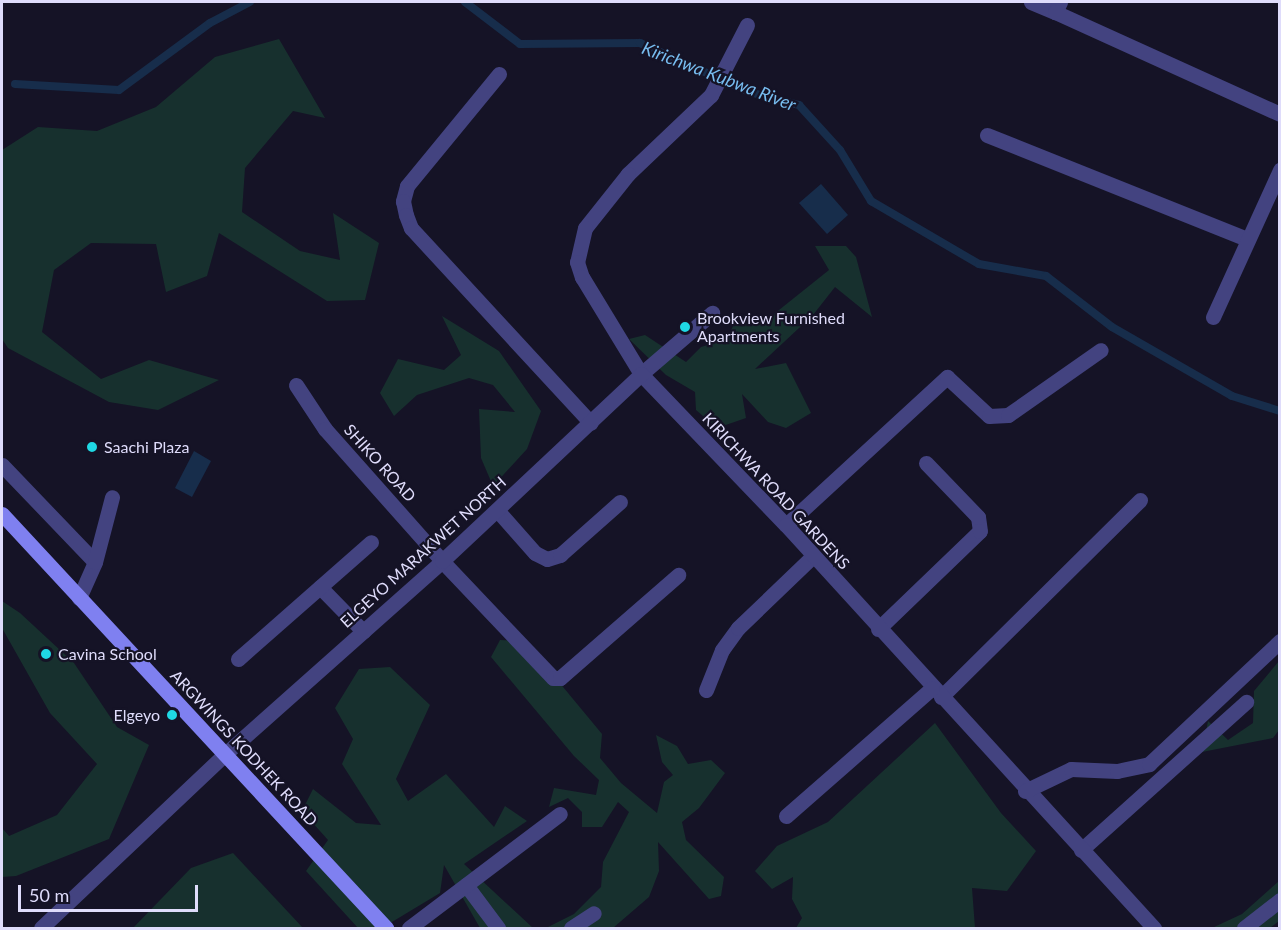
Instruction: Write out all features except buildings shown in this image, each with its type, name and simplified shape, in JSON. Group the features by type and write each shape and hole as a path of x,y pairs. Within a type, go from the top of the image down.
{"main road":[{"name":"ARGWINGS KODHEK ROAD","path":"2,514 386,928"}],"street":[{"path":"1031,2 1058,7 1280,114"},
{"name":"KIRICHWA ROAD GARDENS","path":"747,25 711,95 622,182 595,213 579,245 577,262 582,277 641,374 786,525 812,557 1154,928"},
{"path":"500,74 407,186 403,201 406,215 411,228 591,423"},
{"path":"987,135 1246,239"},
{"path":"1213,316 1246,239 1280,170"},
{"name":"ELGEYO MARAKWET NORTH","path":"41,928 225,754 442,561 641,374 712,314"},
{"path":"786,525 947,377 989,416 1008,415 1101,351"},
{"name":"SHIKO ROAD","path":"296,385 325,429 442,561 553,678 560,678 678,575"},
{"path":"878,629 980,531 978,517 926,463"},
{"path":"2,465 94,562"},
{"path":"79,598 94,562 112,497"},
{"path":"786,816 936,692 1140,500"},
{"path":"497,510 536,553 547,559 560,555 620,502"},
{"path":"238,659 371,542"},
{"path":"706,690 722,650 738,628 812,557"},
{"path":"320,587 363,631"},
{"path":"1025,790 1071,769 1117,771 1149,764 1280,641"},
{"path":"1081,850 1246,702"},
{"path":"410,928 560,814"},
{"path":"466,885 498,928"},
{"path":"1244,928 1280,900"},
{"path":"571,928 594,913"}],"green space":[{"path":"279,39 325,118 293,111 245,168 242,212 300,251 340,260 333,213 379,243 365,300 327,301 219,233 207,276 166,292 156,244 91,243 54,270 42,332 101,379 149,360 219,380 158,410 109,402 8,348 2,339 2,150 38,127 97,131 156,107 215,57"},
{"path":"815,246 846,246 856,257 872,317 835,287 813,315 755,369 786,363 811,413 786,428 768,422 742,394 746,418 717,428 696,410 695,392 666,375 629,339 645,335 686,362 701,347 727,339 734,324 764,322 829,270"},
{"path":"442,316 499,351 541,411 527,449 493,486 481,458 479,409 515,412 493,385 469,378 417,395 394,416 380,393 398,359 444,370 461,355"},
{"path":"2,601 20,613 74,663 117,727 149,745 109,839 16,876 2,877 2,828 9,836 57,815 97,764 50,713 2,628"},
{"path":"500,640 525,641 602,734 600,758 621,783 657,813 664,782 673,775 662,762 656,735 677,746 688,764 711,760 725,773 699,808 682,822 686,840 724,877 721,896 709,899 658,842 659,871 649,897 613,928 546,928 574,914 601,887 603,862 629,812 618,802 602,827 582,827 582,812 568,798 549,807 554,788 596,795 599,780 574,756 491,657"},
{"path":"1279,661 1279,730 1273,738 1202,752 1208,721 1228,740 1253,723 1254,691"},
{"path":"390,667 430,705 396,779 408,801 446,774 494,827 505,806 527,821 464,864 533,928 480,928 444,865 440,893 382,928 358,928 306,871 328,840 302,811 313,789 356,823 381,825 342,764 353,739 335,708 359,669"},
{"path":"935,723 1001,813 1036,851 1007,891 972,888 975,928 796,928 802,918 792,899 793,877 772,889 755,871 777,846 828,822"},
{"path":"233,853 303,928 133,928 191,868"},
{"path":"1279,881 1279,921 1270,928 1212,928 1242,914"}],"water":[{"path":"821,184 848,215 827,234 799,203"},
{"path":"194,451 211,461 192,497 175,488"}],"waterway":[{"name":"Kirichwa Kubwa River","path":"15,84 119,90 210,23 250,2"},
{"name":"Kirichwa Kubwa River","path":"465,2 520,44 640,43 749,92 799,105 840,150 871,201 979,264 1046,276 1112,327 1232,396 1280,411"}],"place":[{"name":"Brookview Furnished Apartments","path":"685,327"},
{"name":"Saachi Plaza","path":"92,447"},
{"name":"Cavina School","path":"46,654"},
{"name":"Elgeyo","path":"172,715"}]}
